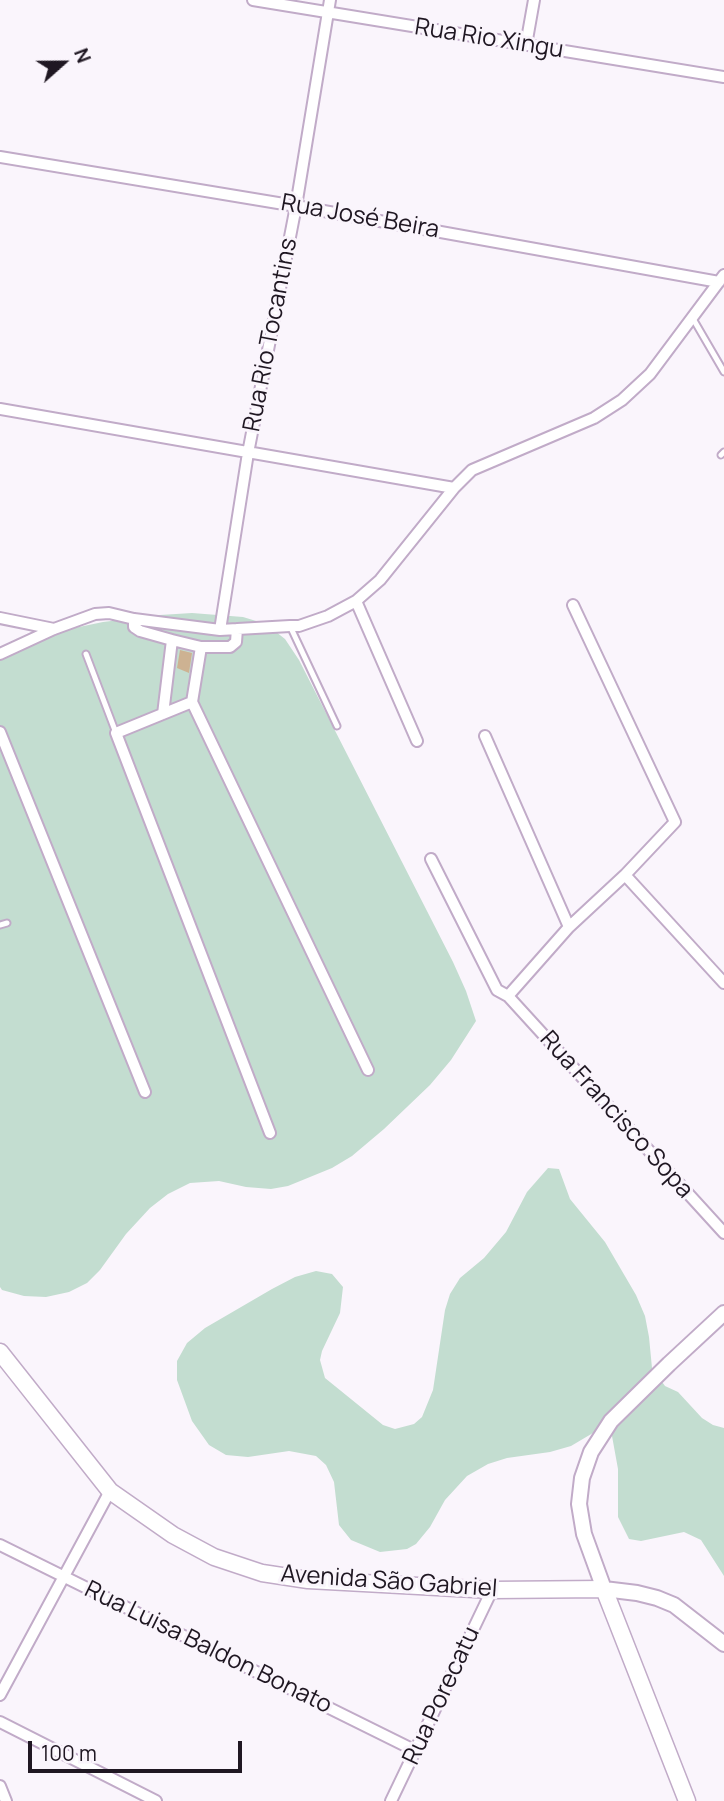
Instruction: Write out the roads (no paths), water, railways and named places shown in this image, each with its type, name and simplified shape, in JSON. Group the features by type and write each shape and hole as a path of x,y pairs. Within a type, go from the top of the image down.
{"main road":[{"name":"Avenida São Gabriel","path":"0,1352 110,1491 173,1535 214,1557 261,1573 308,1580 492,1590 604,1589"},
{"path":"604,1589 687,1801"}],"street":[{"name":"Rua Rio Xingu","path":"253,0 724,77"},
{"name":"Rua Rio Tocantins","path":"220,630 248,453 296,206 330,0"},
{"path":"526,46 534,0"},
{"name":"Rua José Beira","path":"0,158 722,278"},
{"path":"0,654 95,614 109,613 134,619 220,630 299,626 328,616 356,601 380,580 454,488 472,470 594,418 622,400 650,374 722,278"},
{"path":"0,409 454,488"},
{"path":"356,601 417,741"},
{"path":"508,996 569,927 676,822 573,605"},
{"path":"0,618 54,629"},
{"path":"134,619 134,627 140,631 201,647 230,647 236,642 237,629"},
{"path":"163,714 172,640"},
{"path":"201,647 192,702 368,1070"},
{"path":"192,702 116,733 270,1133"},
{"path":"0,732 145,1092"},
{"path":"485,736 569,927"},
{"name":"Rua Francisco Sopa","path":"431,859 497,990 508,996 724,1233"},
{"path":"625,874 724,983"},
{"path":"604,1589 584,1534 579,1504 582,1478 590,1452 611,1421 724,1312"},
{"path":"0,1695 110,1491"},
{"name":"Rua Luisa Baldon Bonato","path":"0,1545 416,1751"},
{"name":"Avenida São Gabriel","path":"604,1589 638,1593 674,1605 724,1644"},
{"name":"Rua Porecatu","path":"391,1801 492,1590"},
{"path":"0,1722 156,1801"},
{"path":"0,1786 6,1801"}],"lane":[{"path":"692,317 724,372"},
{"path":"290,626 337,726"},
{"path":"86,654 116,733"}]}
